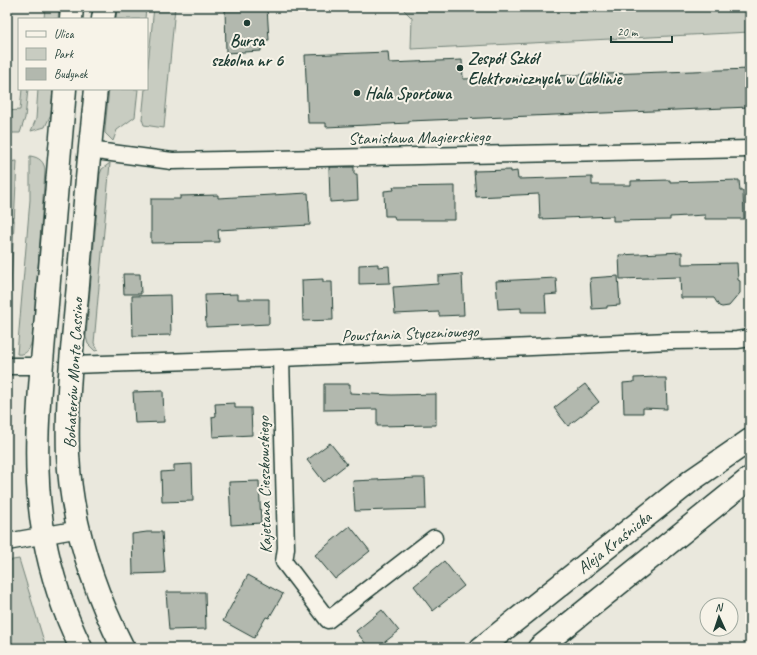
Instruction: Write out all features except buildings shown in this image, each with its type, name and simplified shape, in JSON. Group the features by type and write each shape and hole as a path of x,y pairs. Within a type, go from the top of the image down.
{"main road":[{"path":"71,18 72,7"},
{"path":"104,18 105,7"},
{"name":"Bohaterów Monte Cassino","path":"65,90 39,401 38,455 40,504 48,555 65,612 82,648"},
{"name":"Bohaterów Monte Cassino","path":"96,90 89,150 68,403 68,455 72,492 85,550 102,600 123,648"},
{"name":"Aleja Kraśnicka","path":"481,648 692,480 750,440"},
{"name":"Aleja Kraśnicka","path":"539,648 750,478"}],"street":[{"name":"Stanisława Magierskiego","path":"89,150 172,161 750,149"},
{"name":"Powstania Styczniowego","path":"71,365 281,358 669,341 737,340 750,338"},
{"name":"Kajetana Cieszkowskiego","path":"281,358 286,548 284,562 328,620 434,538"},
{"path":"7,366 42,366"},
{"path":"7,542 80,530"}],"green space":[{"path":"45,7 59,7 58,18 44,18"},
{"path":"117,7 146,7 145,18 116,18"},
{"path":"154,7 175,7 164,128 144,125 142,119 145,90 148,90 148,64"},
{"path":"401,7 750,7 750,32 411,49 412,18"},
{"path":"22,90 28,90 25,118 20,133 7,133 7,111 20,110"},
{"path":"38,90 53,90 51,114 45,127 31,131 36,119"},
{"path":"109,90 138,90 135,117 117,130 113,141 105,133"},
{"path":"30,156 41,160 45,171 33,335 27,352 17,354 30,200"},
{"path":"17,161 8,350 7,162"},
{"path":"110,163 94,343 98,350 95,351 88,344 86,337 100,174 102,169"},
{"path":"19,559 46,648 7,648 7,561"}],"place":[{"name":"Bursa szkolna nr 6","path":"247,23"},
{"name":"Zespół Szkół Elektronicznych w Lublinie","path":"460,68"},
{"name":"Hala Sportowa","path":"357,93"}]}
